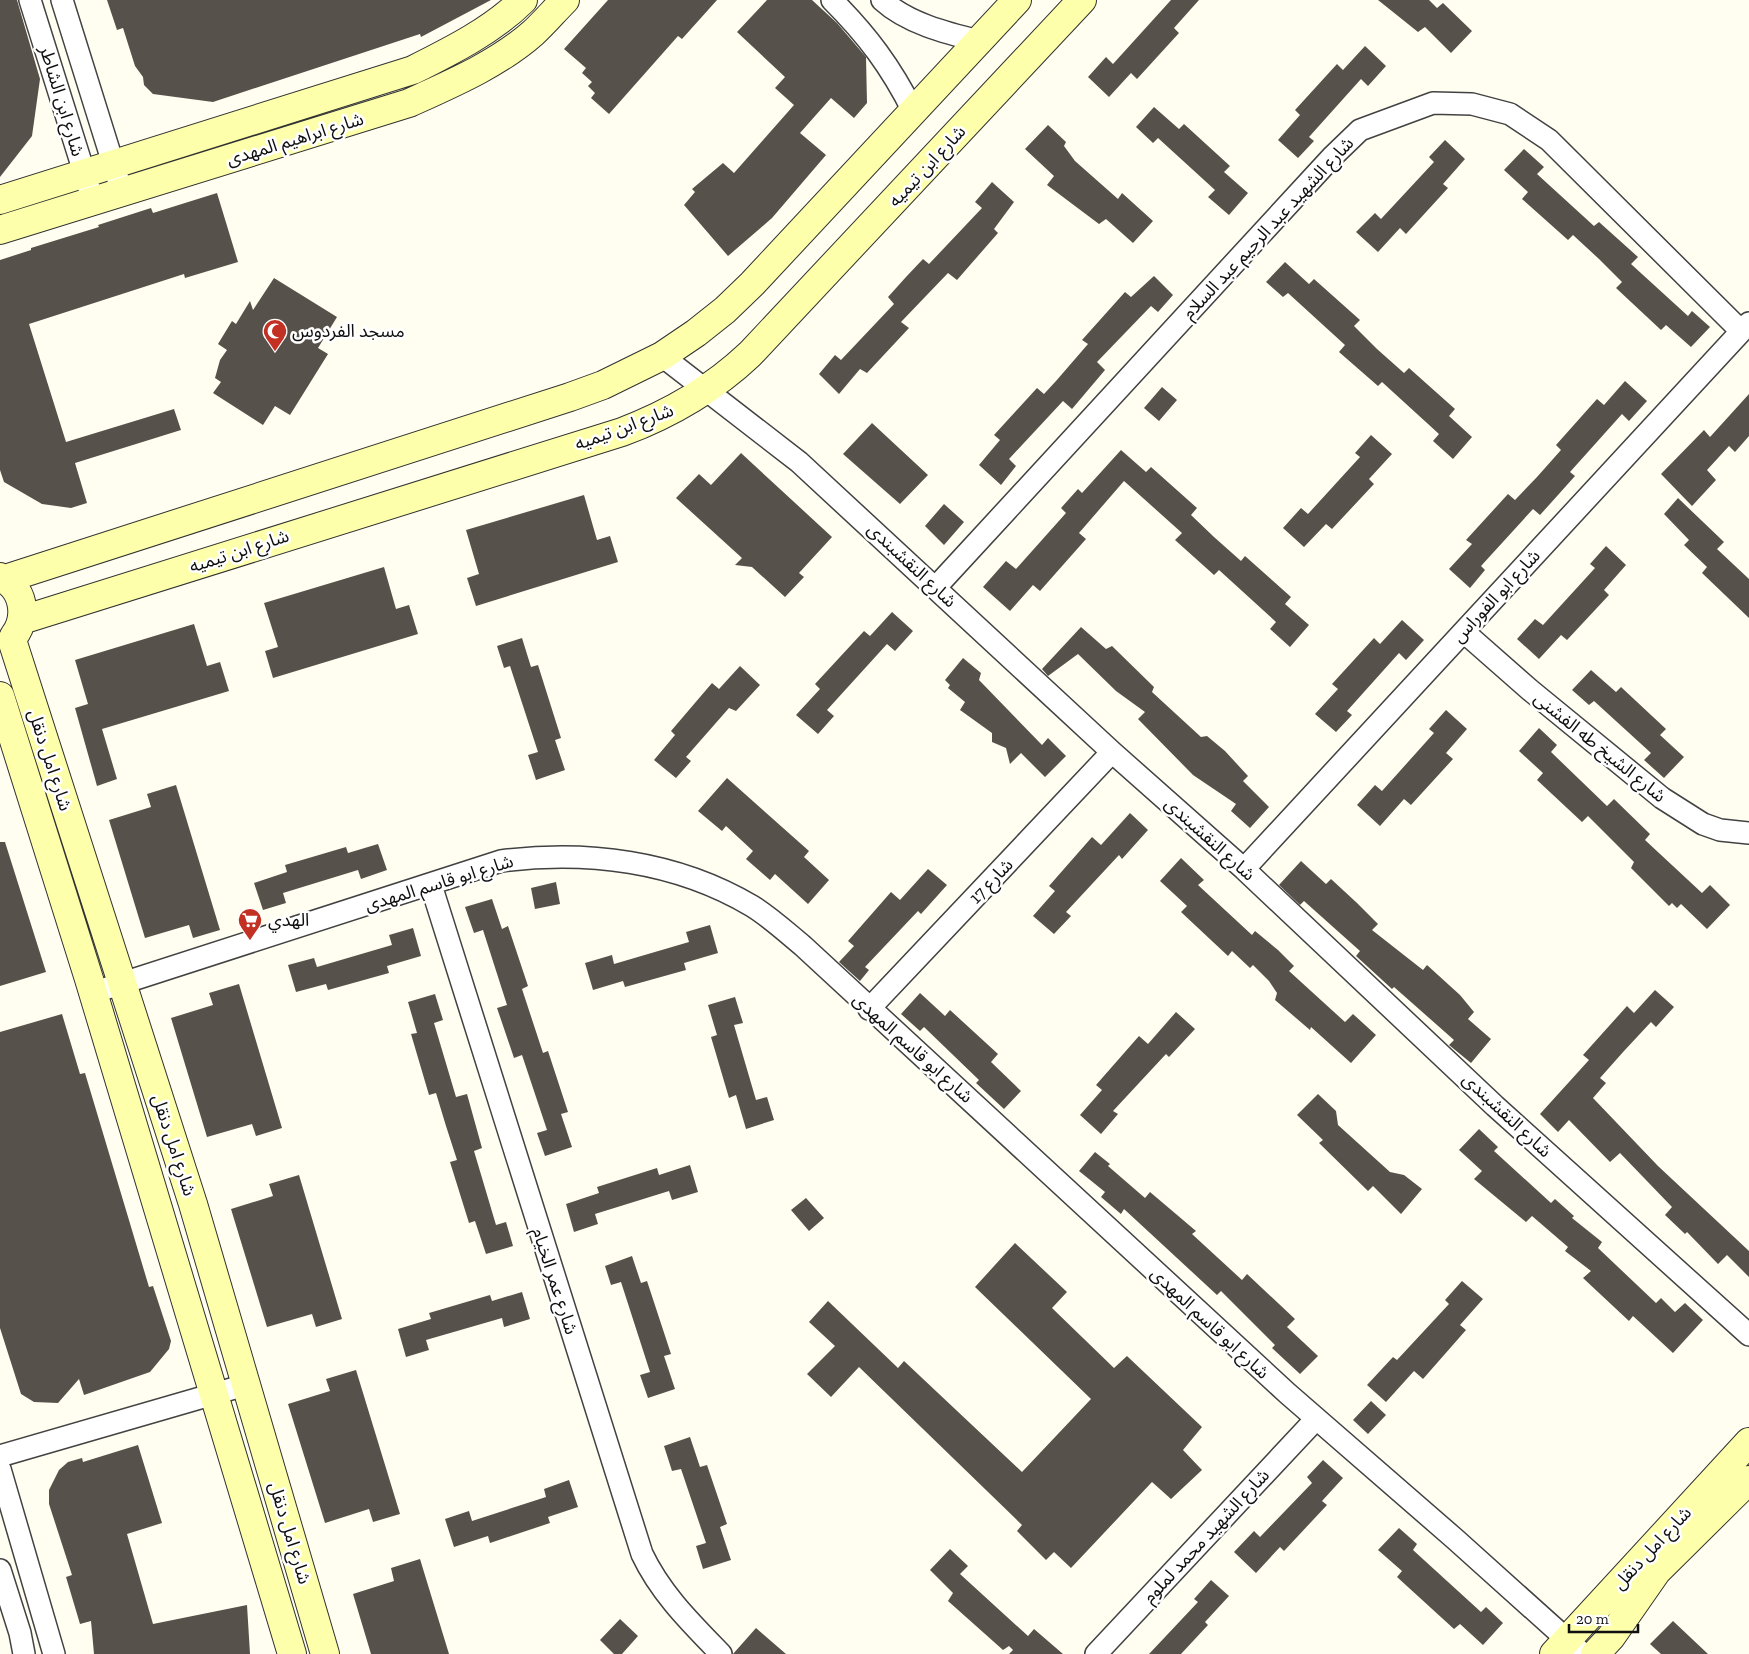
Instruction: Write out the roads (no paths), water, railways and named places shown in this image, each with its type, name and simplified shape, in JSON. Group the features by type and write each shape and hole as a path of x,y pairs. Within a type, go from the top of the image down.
{"street":[{"name":"شارع ابن الشاطر","path":"30,0 93,201"},
{"name":"شارع ابن الشاطر","path":"62,0 122,192"},
{"name":"شارع ابراهيم المهدى","path":"0,200 408,72 484,31 523,0"},
{"name":"شارع ابراهيم المهدى","path":"0,230 409,103 452,84 493,61 532,34 565,0"},
{"path":"832,0 862,30 884,60 914,111"},
{"path":"882,0 890,7 920,22 953,35 979,41"},
{"path":"2,578 570,397 603,385 662,356 696,333 752,284 1017,0"},
{"name":"شارع ابن تيميه","path":"11,636 622,432 678,408 733,370 750,354 1082,0"},
{"name":"شارع الشهيد عبد الرحيم عبد السلام","path":"936,587 1332,156 1360,130 1433,103 1472,104 1510,114 1537,131 1549,140 1745,327"},
{"name":"شارع ابو الفوراس","path":"1244,869 1745,327"},
{"name":"شارع النقشبندى","path":"662,356 799,462 1112,752 1244,869 1495,1106 1749,1335"},
{"name":"شارع امل دنقل","path":"2,578 12,585 21,601 11,636 193,1204 325,1654"},
{"name":"شارع الشيخ طه الفشنى","path":"1464,632 1530,690 1662,798 1703,824 1720,830 1749,833"},
{"name":"شارع امل دنقل","path":"0,696 292,1654"},
{"name":"شارع 17","path":"869,1009 1112,752"},
{"name":"شارع ابو قاسم المهدى","path":"92,993 501,861 550,857 593,857 636,863 680,874 729,894 773,921 1568,1649"},
{"name":"شارع عمر الخيام","path":"431,885 642,1554 653,1578 721,1654"},
{"path":"0,1456 245,1386"},
{"name":"شارع الشهيد محمد لملوم","path":"1096,1654 1316,1419"},
{"name":"شارع امل دنقل","path":"1568,1649 1749,1442"},
{"path":"0,1469 54,1654"},
{"name":"شارع امل دنقل","path":"1595,1654 1611,1637 1657,1571 1749,1480"},
{"path":"0,1570 20,1633 24,1654"}],"place":[{"name":"مسجد الفردوس","path":"275,352"},
{"name":"الهدي","path":"250,941"}]}
